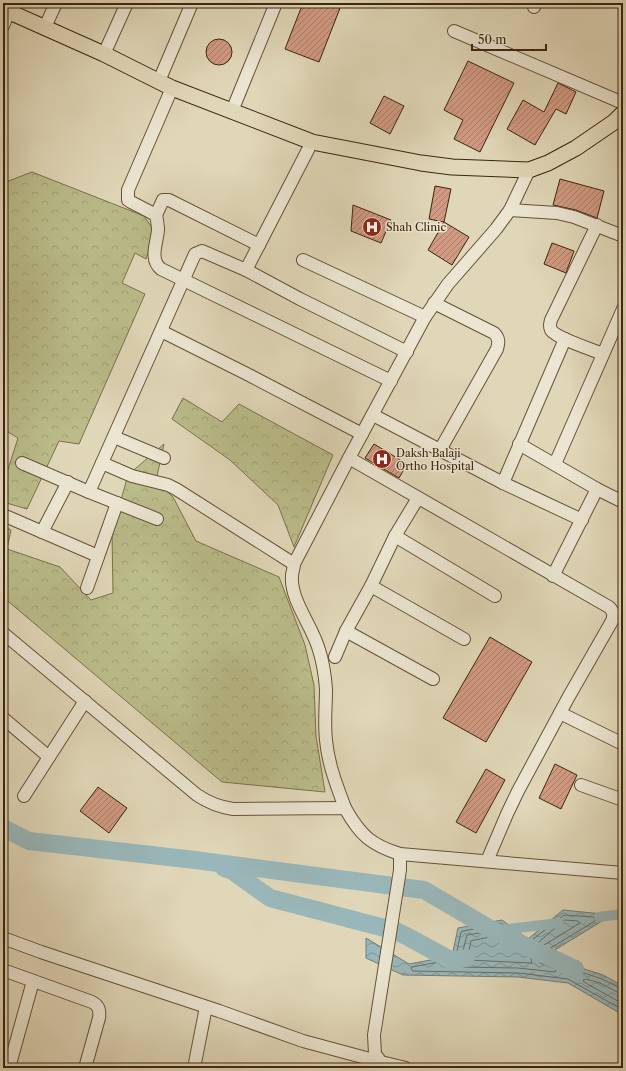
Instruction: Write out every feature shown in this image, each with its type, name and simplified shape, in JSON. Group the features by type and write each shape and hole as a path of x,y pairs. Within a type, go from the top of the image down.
{"main road":[{"path":"6,10 104,54 165,84 312,142 444,166 530,170 548,163 576,148 614,122 623,113"}],"street":[{"path":"44,27 56,3"},
{"path":"104,54 127,3"},
{"path":"156,214 128,200 128,194 192,3"},
{"path":"232,111 276,3"},
{"path":"3,26 6,10"},
{"path":"454,31 623,103"},
{"path":"246,270 312,142"},
{"path":"530,170 510,210 496,229 448,284 425,317 294,564 292,577 293,589 319,649 326,688 326,742 332,770 345,808 358,830 372,842 385,849 400,854 623,873"},
{"path":"259,245 169,200 163,200 156,214 158,225 155,258 157,265 161,269 390,381"},
{"path":"510,210 556,213 574,217 623,236"},
{"path":"597,225 551,320 550,326 552,331 565,339 603,354"},
{"path":"89,492 195,254 198,252 206,253 246,270 300,299 407,352"},
{"path":"304,260 425,317"},
{"path":"434,303 494,332 498,336 499,342 497,349 440,450"},
{"path":"554,464 623,310"},
{"path":"161,331 362,434"},
{"path":"503,483 565,339"},
{"path":"373,415 503,483 582,520"},
{"path":"114,437 164,458"},
{"path":"520,444 623,502"},
{"path":"349,458 609,607 613,611 614,616 612,621 560,713 507,814 487,861"},
{"path":"22,463 157,519"},
{"path":"102,463 132,476 168,485 176,489 294,564"},
{"path":"42,532 68,482"},
{"path":"553,576 598,489"},
{"path":"335,657 346,631 371,586 395,536 418,498"},
{"path":"87,588 117,503"},
{"path":"3,515 98,556"},
{"path":"395,536 495,596"},
{"path":"371,586 464,639"},
{"path":"346,631 433,679"},
{"path":"3,633 197,795 208,802 221,807 233,809 345,808"},
{"path":"24,796 85,701"},
{"path":"560,713 623,744"},
{"path":"3,718 49,757"},
{"path":"581,785 623,800"},
{"path":"381,1062 376,1054 374,1041 380,991 400,870 400,854"},
{"path":"3,938 303,1041 406,1068"},
{"path":"3,970 97,1005 100,1010 99,1018 85,1068"},
{"path":"9,1068 33,981"},
{"path":"194,1068 206,1007"}],"green space":[{"path":"32,172 144,216 155,232 146,259 135,253 122,283 145,294 79,444 59,441 27,509 3,502 3,485 18,438 3,429 3,188 6,182"},
{"path":"183,398 222,422 239,404 333,455 294,547 278,505 230,460 172,419"},
{"path":"164,444 156,481 173,497 196,541 279,577 305,645 314,685 316,736 325,792 222,782 3,597 3,526 11,530 7,549 60,567 91,600 113,593 112,532 128,475"}],"water":[{"path":"563,910 612,915 545,956 603,975 623,986 623,1015 568,983 518,977 403,975 366,958 366,938 409,964 452,956 458,928 502,920 528,939"}],"building":[{"path":"303,3 342,3 319,62 285,49"},
{"path":"219,39 228,43 232,52 228,61 219,65 210,61 206,52 210,43"},
{"path":"468,61 514,83 480,152 454,139 463,120 444,110"},
{"path":"558,83 576,92 566,114 556,109 535,145 507,129 523,100 544,112"},
{"path":"384,96 404,106 390,134 370,123"},
{"path":"560,179 604,191 597,218 576,210 553,205"},
{"path":"435,186 451,189 444,222 429,219"},
{"path":"353,205 391,220 381,243 351,231"},
{"path":"444,222 469,237 452,265 428,250"},
{"path":"552,243 574,251 566,273 544,264"},
{"path":"374,444 407,464 399,478 365,458"},
{"path":"490,637 532,662 486,742 443,718"},
{"path":"555,764 577,775 561,809 539,798"},
{"path":"486,769 505,780 476,833 456,822"},
{"path":"98,787 127,808 109,833 80,811"}],"waterway":[{"path":"3,828 29,841 195,860 424,890 494,931 575,969"},
{"path":"224,868 231,870 270,898 396,931 452,961 466,958"},
{"path":"599,917 623,914"},
{"path":"501,930 559,923"}],"place":[{"name":"Shah Clinic","path":"372,227"},
{"name":"Daksh Balaji Ortho Hospital","path":"382,459"}]}
